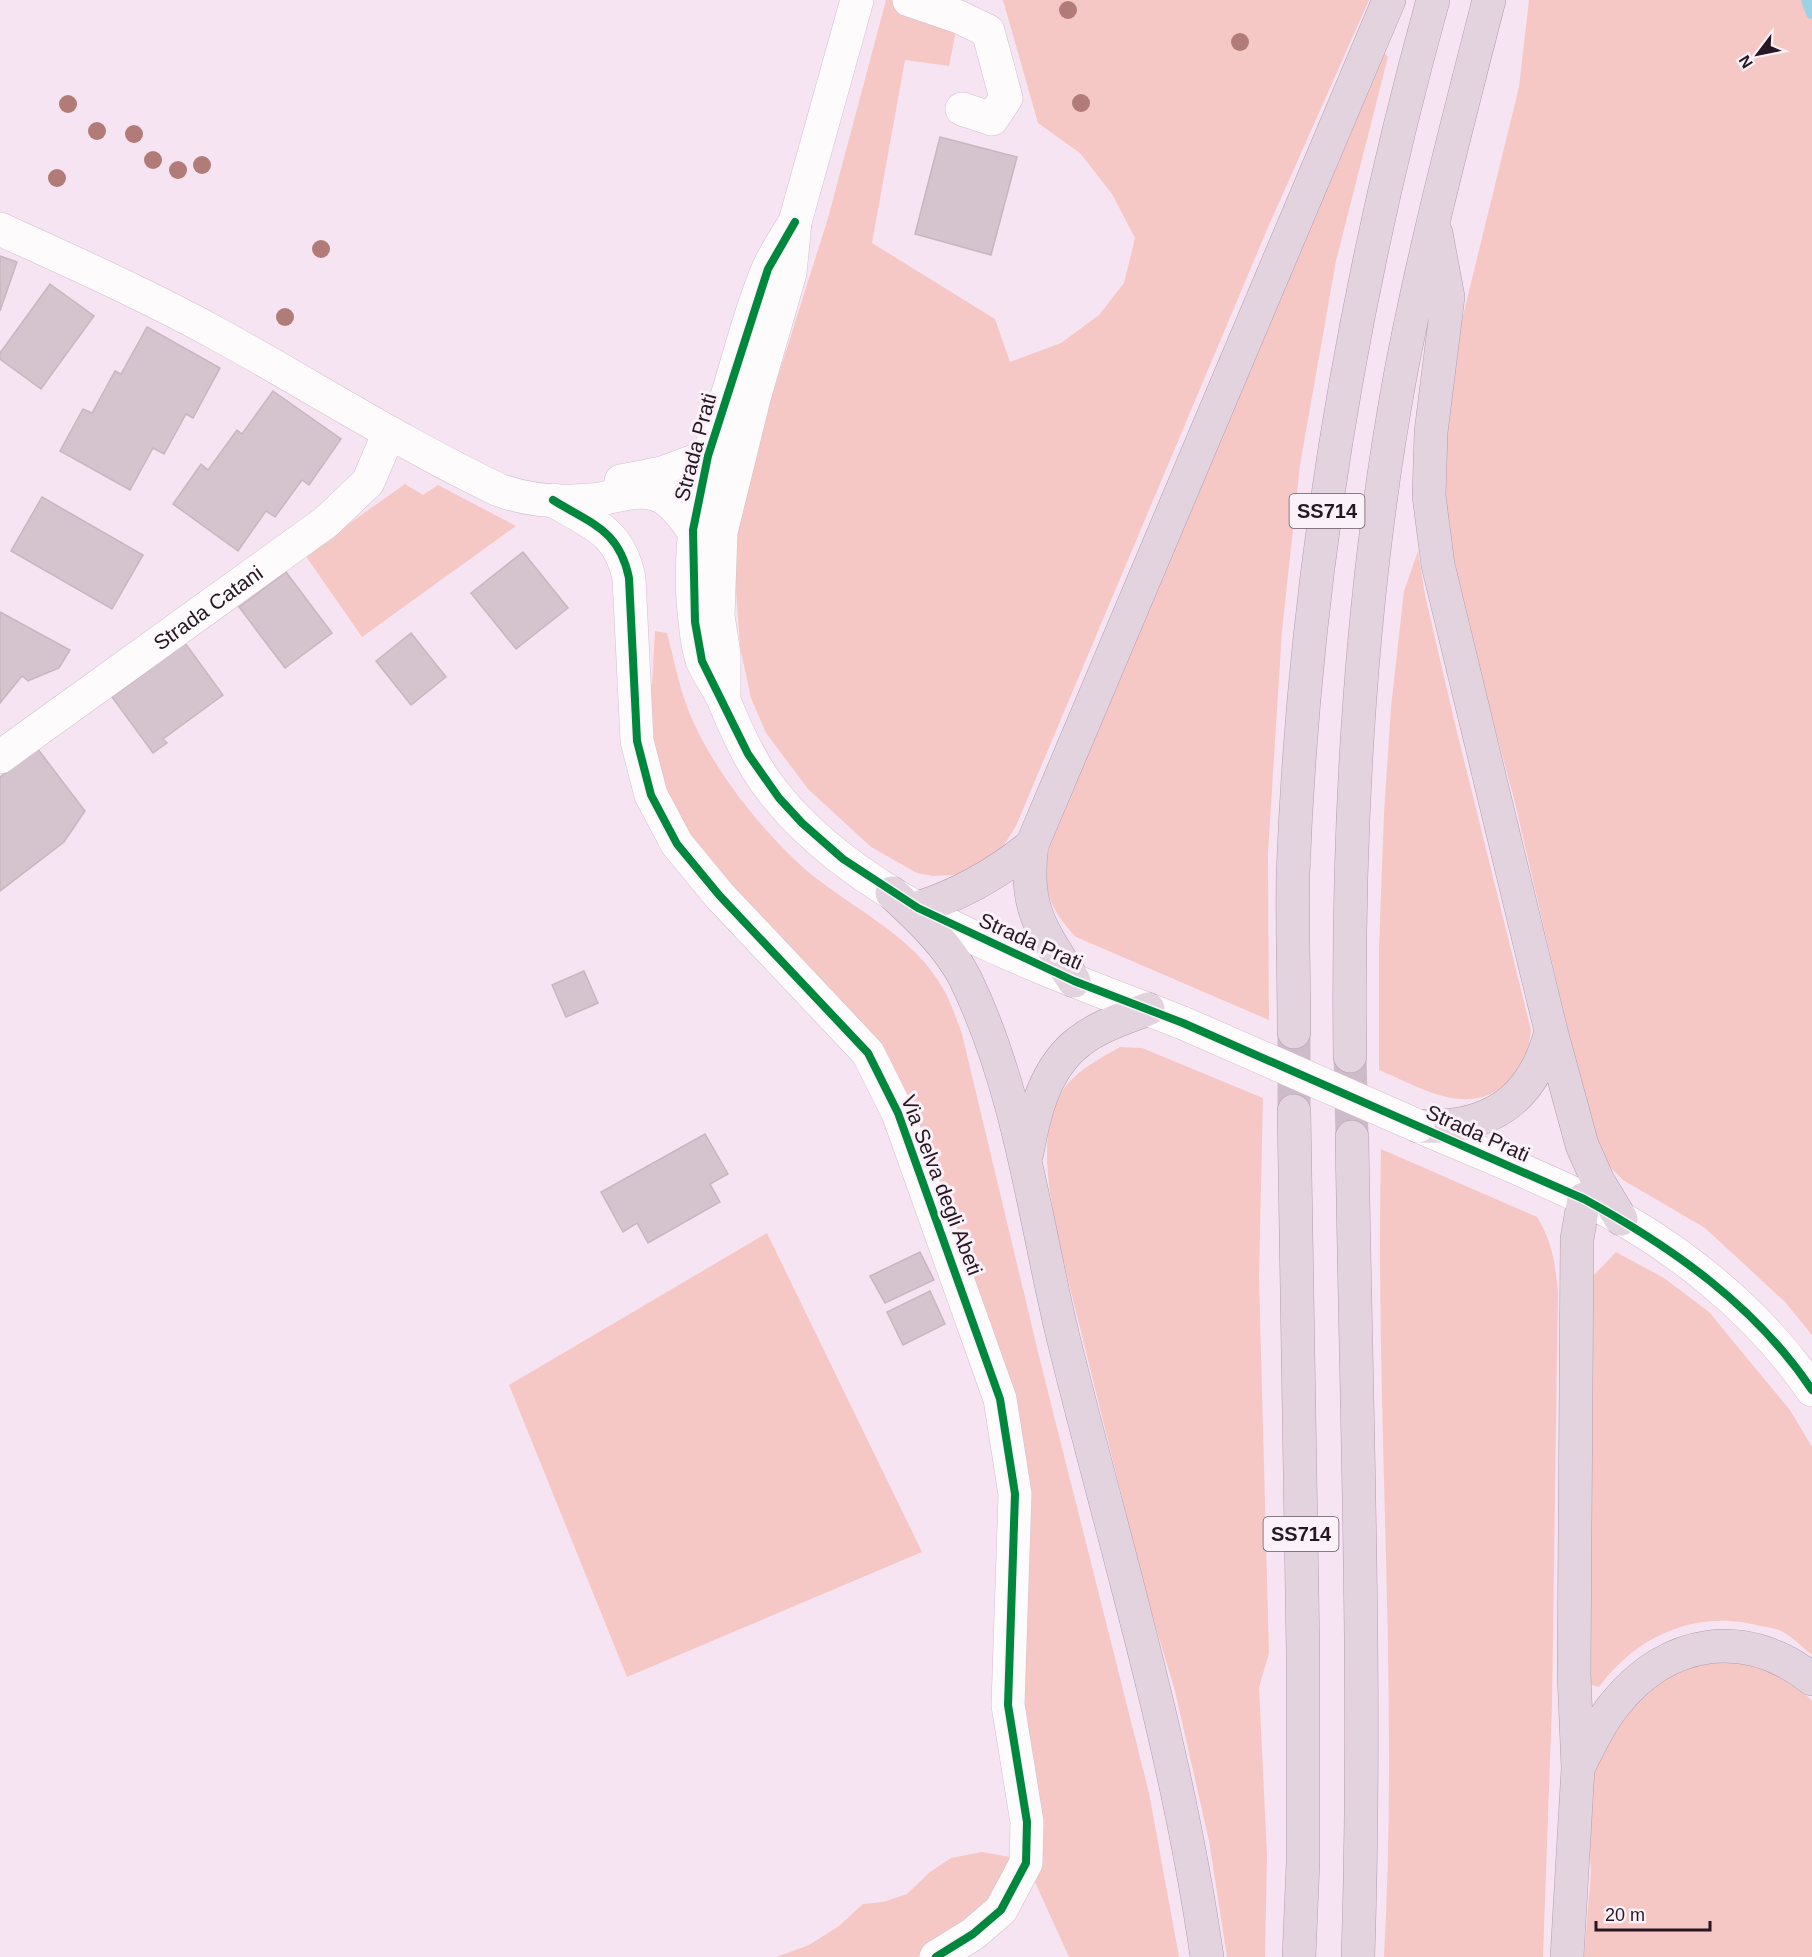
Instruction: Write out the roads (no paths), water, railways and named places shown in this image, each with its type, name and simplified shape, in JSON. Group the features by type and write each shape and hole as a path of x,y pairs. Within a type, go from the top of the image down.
{"highway":[{"path":"1074,981 1035,913 1030,895 1029,869 1032,845 1389,0"},
{"name":"SS714","path":"1294,1032 1294,864 1308,661 1321,548 1348,363 1364,282 1402,115 1433,0"},
{"name":"SS714","path":"1350,1056 1348,893 1360,685 1385,468 1400,376 1433,218 1489,0"},
{"path":"1433,218 1448,297 1431,442 1429,496 1438,565 1551,1031 1582,1145 1598,1181 1621,1219"},
{"path":"905,901 952,896 990,876 1032,845"},
{"path":"905,901 932,930 964,976 990,1038 1026,1160 1063,1334 1175,1776 1208,1957"},
{"path":"1026,1160 1035,1108 1053,1072 1079,1041 1148,1009"},
{"path":"1418,1126 1444,1127 1470,1123 1494,1114 1515,1098 1537,1071 1545,1056 1551,1031"},
{"name":"SS714","path":"1294,1111 1304,1652 1303,1862 1299,1957"},
{"name":"SS714","path":"1352,1137 1362,1648 1362,1797 1358,1957"},
{"path":"1567,1957 1578,1768 1574,1674 1577,1251 1584,1199"},
{"path":"1578,1768 1613,1706 1630,1687 1665,1660 1684,1652 1712,1647 1737,1646 1758,1650 1795,1666 1812,1679"}],"street":[{"name":"Strada Prati","path":"724,700 724,654 718,616 721,532 748,419 790,273 795,222 857,0"},
{"path":"909,0 959,17 988,31 1006,99 992,119 962,109"},
{"name":"Strada Prati","path":"795,222 768,269 708,456 693,530 695,622 702,660 724,700 748,754 779,798 802,823 843,859 905,901 1074,981 1183,1023 1584,1199 1621,1219 1660,1243 1736,1303 1775,1342 1812,1390"},
{"path":"0,229 144,296 219,334 390,433 499,489 516,496 553,500 590,500 650,492 662,497 675,507 693,530"},
{"name":"Strada Catani","path":"0,757 326,522 368,482 390,433"},
{"path":"553,500 589,487 663,473 708,456"},
{"name":"Via Selva degli Abeti","path":"553,500 606,532 624,556 629,578 638,741 651,795 677,844 719,895 829,1008 868,1053 898,1113 1000,1399 1015,1494 1008,1705 1027,1822 1026,1863 1001,1910 973,1934 936,1957"}],"waterway":[{"path":"1807,0 1812,13"}],"tunnel":[{"path":"1294,1032 1294,1111"},
{"path":"1350,1056 1352,1137"}]}
